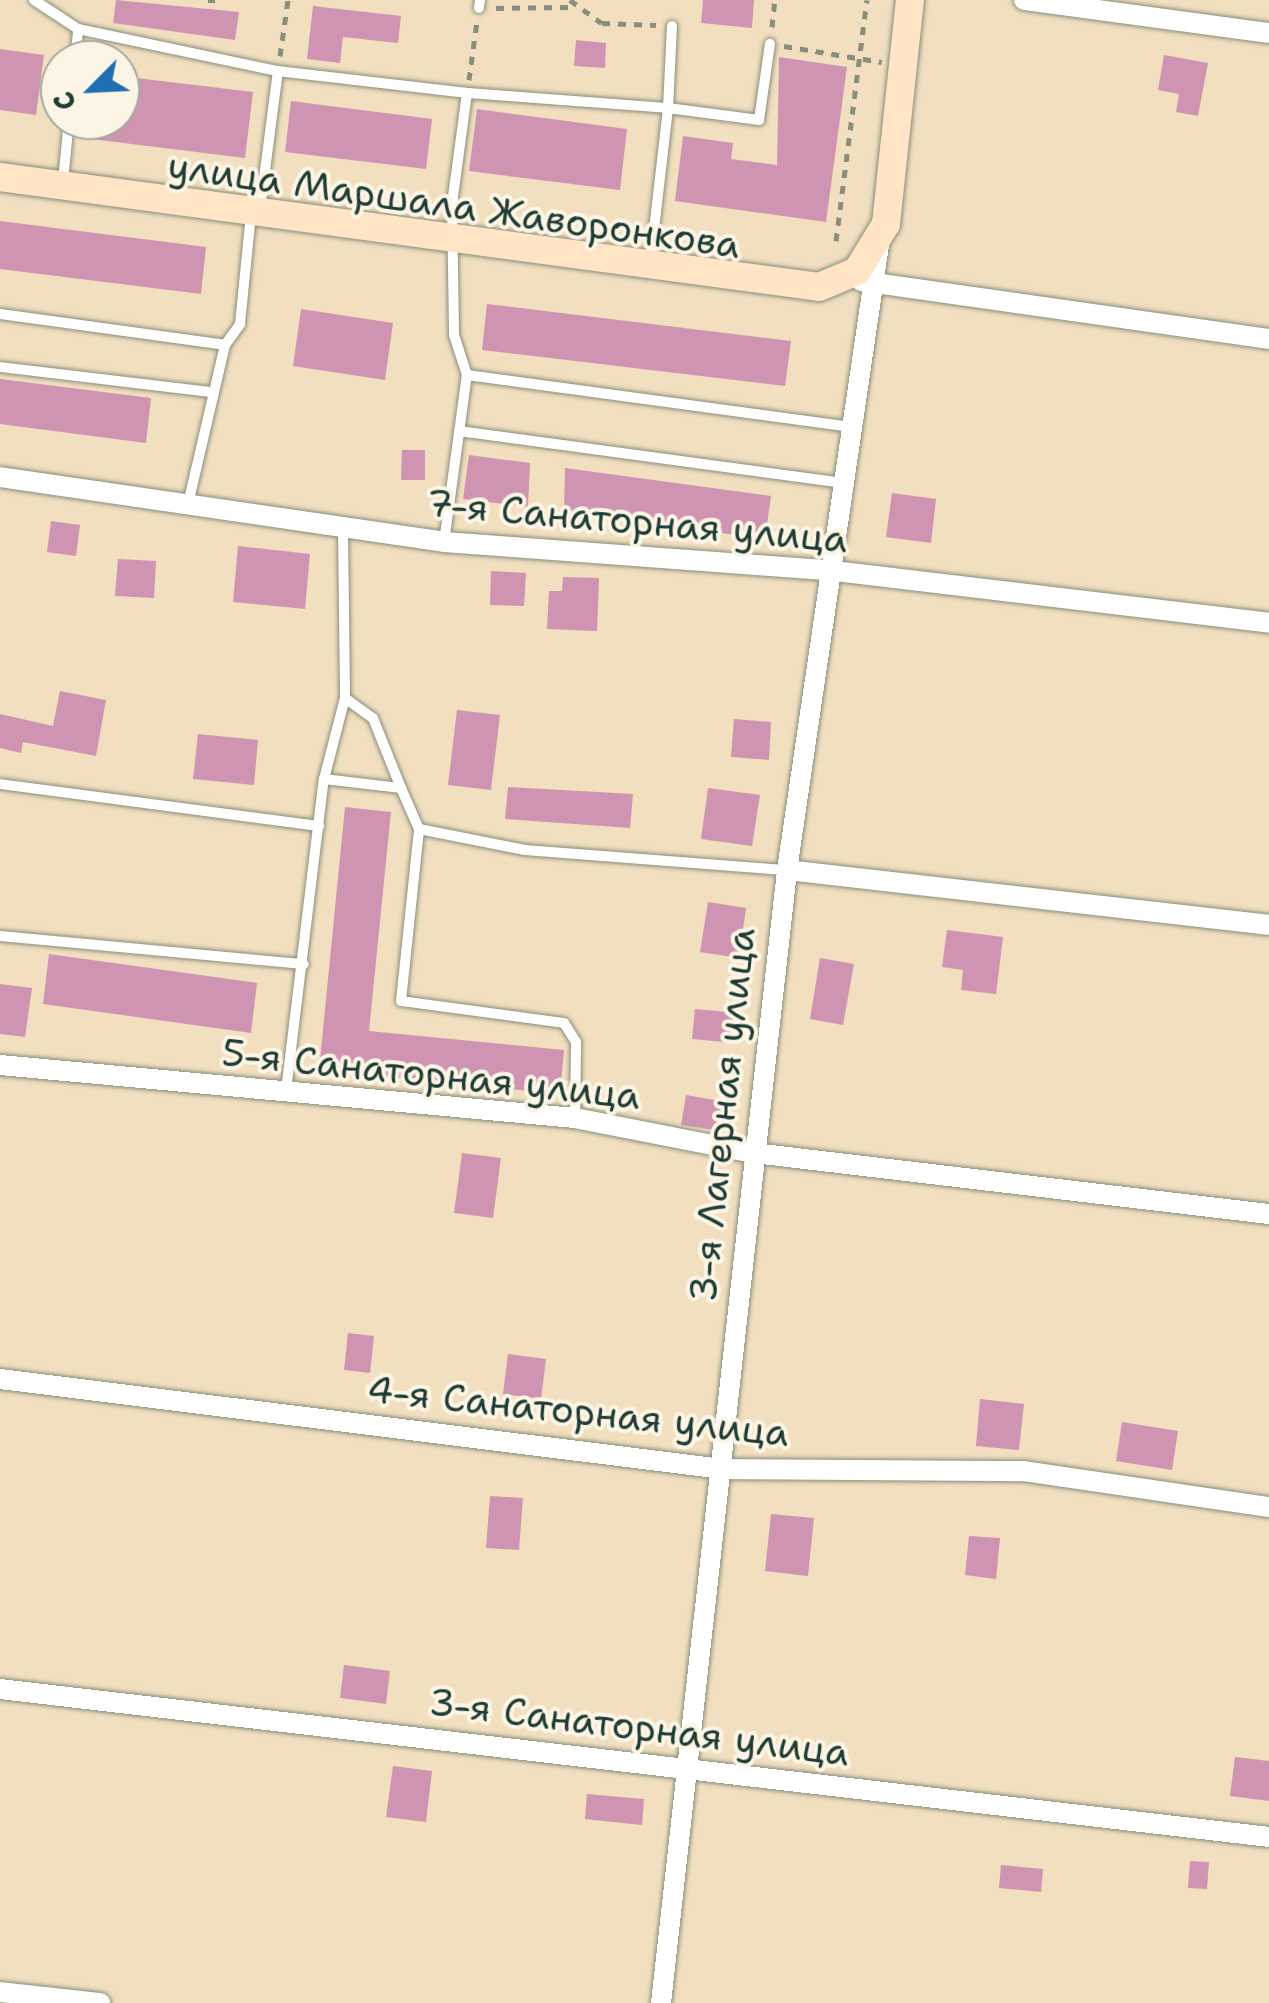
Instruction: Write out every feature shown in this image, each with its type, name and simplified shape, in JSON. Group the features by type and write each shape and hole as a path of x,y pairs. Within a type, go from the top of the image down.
{"main road":[{"name":"3-я Лагерная улица","path":"880,238 910,0"},
{"name":"улица Маршала Жаворонкова","path":"0,178 780,289 819,288"},
{"path":"819,288 857,271 880,238"}],"street":[{"path":"1024,0 1269,33"},
{"name":"3-я Лагерная улица","path":"661,2003 787,870 836,572 880,238"},
{"path":"819,288 873,279 1269,339"},
{"name":"7-я Санаторная улица","path":"0,478 187,510 444,542 836,572 1269,623"},
{"path":"787,870 1269,925"},
{"name":"5-я Санаторная улица","path":"0,1064 575,1118 754,1153 1269,1214"},
{"name":"4-я Санаторная улица","path":"0,1379 723,1469 1024,1470 1269,1508"},
{"name":"3-я Санаторная улица","path":"0,1689 1269,1837"},
{"path":"0,1992 100,2003"}],"lane":[{"path":"34,0 78,29 278,71 760,120 770,44"},
{"path":"650,270 668,108 672,26"},
{"path":"77,40 78,29"},
{"path":"187,510 210,392 225,346 240,324 278,71"},
{"path":"444,542 467,376 454,335 458,243 452,204 467,93"},
{"path":"62,188 67,140"},
{"path":"0,314 225,346"},
{"path":"0,366 210,392"},
{"path":"467,376 854,428"},
{"path":"459,431 846,483"},
{"path":"286,1092 324,780 345,698 343,529"},
{"path":"345,698 373,718 419,829 400,1001 564,1023 576,1042 575,1118"},
{"path":"324,780 402,788"},
{"path":"0,784 319,826"},
{"path":"419,829 526,850 787,870"},
{"path":"0,936 304,964"}],"path":[{"path":"278,71 288,0"},
{"path":"775,0 770,44 902,66"},
{"path":"836,241 867,0"},
{"path":"467,93 480,4 570,3 602,22 672,26"}],"building":[{"path":"116,0 239,12 235,40 113,23"},
{"path":"703,0 754,0 752,28 701,23"},
{"path":"313,6 401,16 398,43 343,37 340,63 307,59"},
{"path":"576,40 606,43 605,68 574,66"},
{"path":"0,49 40,54 36,115 0,110"},
{"path":"1164,55 1208,63 1198,116 1176,112 1179,94 1158,90"},
{"path":"779,57 847,67 826,222 675,201 683,136 733,143 731,159 777,165"},
{"path":"140,78 253,92 245,158 99,140 140,140"},
{"path":"291,101 432,119 426,169 285,152"},
{"path":"477,109 627,129 620,190 469,171"},
{"path":"0,221 206,247 201,294 0,269"},
{"path":"487,304 791,341 785,386 482,350"},
{"path":"301,309 393,323 385,380 293,366"},
{"path":"0,379 151,398 146,443 0,424"},
{"path":"402,450 425,450 425,480 401,480"},
{"path":"469,455 530,463 528,507 463,499"},
{"path":"565,468 771,496 765,539 564,512"},
{"path":"892,493 936,499 931,543 886,537"},
{"path":"51,521 80,525 76,556 47,552"},
{"path":"238,546 310,554 305,609 233,602"},
{"path":"118,559 156,561 154,598 115,596"},
{"path":"491,571 526,573 524,606 490,605"},
{"path":"563,577 599,578 597,631 547,629 549,591 562,591"},
{"path":"60,691 106,700 96,756 23,742 21,753 0,748 0,714 53,726"},
{"path":"457,710 500,715 491,790 448,785"},
{"path":"734,719 771,722 769,760 731,757"},
{"path":"198,734 258,740 254,785 193,779"},
{"path":"508,787 633,794 630,828 505,819"},
{"path":"708,788 760,795 752,846 701,839"},
{"path":"345,807 391,812 369,1031 564,1050 560,1094 319,1070"},
{"path":"708,902 746,908 739,958 700,952"},
{"path":"947,930 1003,937 996,994 961,990 963,970 942,967"},
{"path":"49,954 257,983 251,1033 43,1004"},
{"path":"820,958 854,964 843,1025 810,1019"},
{"path":"0,984 32,988 25,1037 0,1034"},
{"path":"695,1009 738,1013 735,1043 692,1039"},
{"path":"686,1095 726,1102 721,1131 681,1125"},
{"path":"462,1153 501,1158 493,1218 454,1213"},
{"path":"348,1333 374,1336 370,1373 344,1370"},
{"path":"508,1354 546,1359 541,1399 503,1394"},
{"path":"980,1399 1024,1404 1019,1450 976,1446"},
{"path":"1122,1422 1178,1431 1172,1470 1116,1461"},
{"path":"490,1496 523,1498 519,1550 486,1548"},
{"path":"771,1514 814,1518 808,1576 765,1571"},
{"path":"969,1536 1000,1538 996,1579 965,1575"},
{"path":"344,1665 390,1671 386,1704 340,1698"},
{"path":"1235,1757 1269,1761 1269,1801 1230,1796"},
{"path":"393,1766 432,1771 426,1822 386,1817"},
{"path":"587,1794 644,1799 642,1825 585,1819"},
{"path":"1190,1861 1209,1862 1207,1889 1188,1888"},
{"path":"1001,1865 1043,1869 1041,1892 999,1888"}]}
